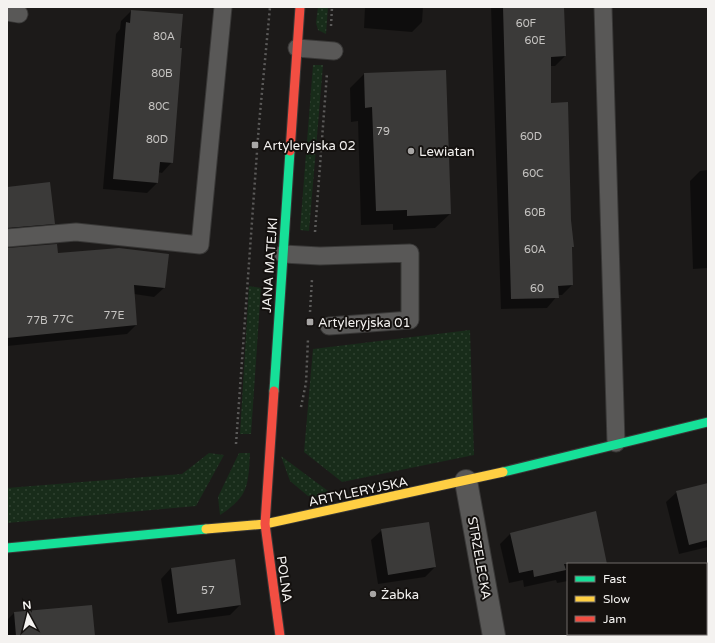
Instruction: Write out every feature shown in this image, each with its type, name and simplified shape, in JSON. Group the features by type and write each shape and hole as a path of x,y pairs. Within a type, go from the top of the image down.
{"street":[{"name":"JANA MATEJKI","path":"265,524 300,7"},
{"name":"ARTYLERYJSKA","path":"7,548 265,524 466,481 616,443 708,422"},
{"name":"STRZELECKA","path":"466,481 494,636"},
{"name":"POLNA","path":"265,524 280,636"}],"lane":[{"path":"7,238 76,232 200,245 223,7"},
{"path":"603,7 616,443"},
{"path":"297,48 331,51"},
{"path":"283,254 313,256 410,253 410,320 329,326"}],"path":[{"path":"236,444 259,124 270,7"},
{"path":"310,316 313,256 331,51 332,7"},
{"path":"300,411 306,383 308,338"}],"green space":[{"path":"318,7 328,7 326,34 318,30 316,23"},
{"path":"313,65 323,65 309,231 300,230"},
{"path":"249,286 261,288 251,434 240,434"},
{"path":"470,330 474,455 342,482 304,452 313,349"},
{"path":"209,453 224,455 196,506 7,523 7,488 182,474"},
{"path":"239,453 250,453 249,474 245,489 237,502 220,515 218,497"},
{"path":"281,456 328,491 329,498 308,496 290,481"}],"building":[{"path":"503,7 564,7 566,56 551,57 551,103 568,102 571,220 574,247 572,247 573,285 558,286 559,298 511,299"},
{"path":"131,10 183,14 180,48 182,48 173,163 160,162 158,183 113,179 126,22 130,23"},
{"path":"446,70 451,214 407,216 407,210 376,211 372,107 365,108 364,73"},
{"path":"50,182 55,224 7,228 7,187"},
{"path":"57,244 58,253 119,248 169,254 165,288 134,285 137,325 7,338 7,248"},
{"path":"708,483 708,540 689,545 676,491"},
{"path":"596,511 607,563 567,563 564,564 566,570 534,577 533,570 519,573 510,533"},
{"path":"429,522 436,567 388,575 381,529"},
{"path":"235,559 241,605 177,614 171,568"},
{"path":"92,605 95,636 16,636 14,612"}],"traffic: fast":[{"path":"274,391 290,151"},
{"path":"503,472 708,422"},
{"path":"7,548 206,529"}],"traffic: slow":[{"path":"206,529 265,524 503,472"}],"traffic: jam":[{"path":"290,151 300,7"},
{"path":"274,391 265,524 280,636"}],"place":[{"name":"Artyleryjska 02","path":"255,145"},
{"name":"Lewiatan","path":"411,151"},
{"name":"Artyleryjska 01","path":"310,322"},
{"name":"Żabka","path":"373,594"}]}
